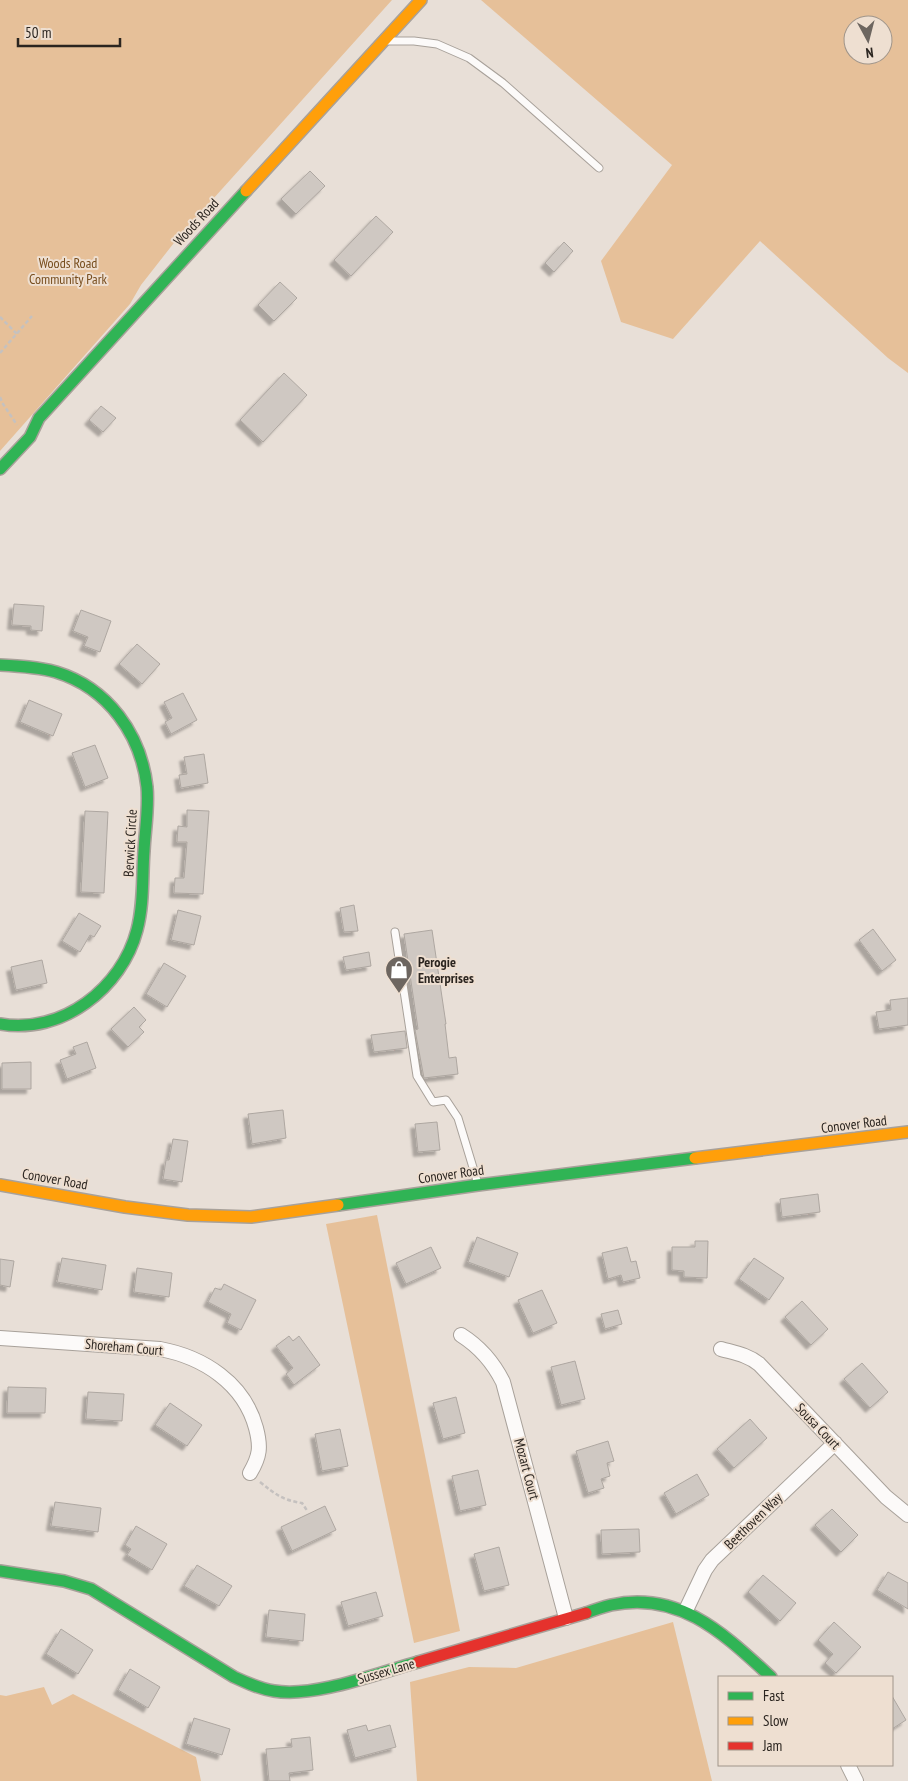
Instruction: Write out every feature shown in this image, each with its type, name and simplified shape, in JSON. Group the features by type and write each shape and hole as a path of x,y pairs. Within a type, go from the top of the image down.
{"street":[{"name":"Woods Road","path":"0,469 30,437 39,418 420,0"},
{"name":"Berwick Circle","path":"0,665 58,672 80,681 97,693 112,706 126,724 136,742 142,757 147,786 140,912 135,937 126,960 101,993 85,1006 68,1015 26,1025 0,1024"},
{"name":"Conover Road","path":"0,1185 164,1213 222,1218 251,1217 478,1185 908,1132"},
{"name":"Mozart Court","path":"461,1335 473,1343 486,1356 498,1371 503,1382 566,1618"},
{"name":"Shoreham Court","path":"0,1338 160,1348 176,1352 206,1365 234,1387 248,1406 253,1418 259,1438 259,1455 250,1473"},
{"name":"Sousa Court","path":"721,1350 742,1354 753,1359 886,1497 908,1515"},
{"name":"Beethoven Way","path":"686,1610 712,1560 835,1443"},
{"name":"Sussex Lane","path":"0,1571 64,1581 91,1589 234,1677 274,1691 300,1692 327,1688 566,1618 613,1605 631,1603 659,1604 686,1610 716,1628 770,1676"},
{"path":"848,1766 856,1781"}],"lane":[{"path":"384,41 414,41 437,44 470,58 503,83 599,168"},
{"path":"395,932 418,1076 433,1102 446,1100 458,1118 478,1185"}],"path":[{"path":"0,353 32,316"},
{"path":"0,318 17,334"},
{"path":"0,397 13,420 30,437"},
{"path":"250,1473 275,1495 285,1500 302,1503 308,1512"}],"green space":[{"name":"Woods Road Community Park","path":"0,0 392,0 177,239 141,285 130,304 0,451"},
{"path":"481,0 908,0 908,373 888,358 760,241 673,339 621,322 601,261 672,165"},
{"path":"377,1215 460,1631 414,1643 326,1224"},
{"path":"673,1622 712,1781 417,1781 410,1682 469,1667 516,1668"},
{"path":"44,1687 52,1705 73,1694 196,1757 201,1781 0,1781 0,1695 6,1696"}],"building":[{"path":"310,171 325,186 296,214 281,199"},
{"path":"376,216 393,232 351,276 334,260"},
{"path":"564,242 573,251 554,272 545,263"},
{"path":"280,282 297,298 274,321 258,305"},
{"path":"284,373 307,395 263,442 240,420"},
{"path":"101,406 116,418 103,432 89,420"},
{"path":"14,604 44,606 42,631 31,630 31,626 12,625"},
{"path":"81,610 111,621 100,652 84,646 88,637 73,631"},
{"path":"137,644 160,664 142,684 119,664"},
{"path":"183,693 197,720 171,734 165,722 172,718 164,702"},
{"path":"29,700 62,714 53,736 20,722"},
{"path":"95,745 108,778 85,787 72,753"},
{"path":"204,754 208,783 181,788 179,775 187,774 184,757"},
{"path":"187,810 209,811 203,894 174,893 175,878 184,878 187,842 177,842 178,826 187,827"},
{"path":"85,811 108,812 104,893 81,892"},
{"path":"354,905 358,931 344,932 340,908"},
{"path":"178,910 201,916 194,945 171,940"},
{"path":"79,913 101,926 94,937 90,935 80,952 62,941"},
{"path":"873,929 896,960 882,971 859,940"},
{"path":"432,930 446,1024 449,1058 456,1057 458,1074 424,1078 415,1030 418,1029 404,934"},
{"path":"369,952 371,966 346,970 343,957"},
{"path":"42,960 47,983 16,990 11,967"},
{"path":"164,963 186,976 167,1007 146,994"},
{"path":"908,998 908,1025 879,1029 876,1012 891,1010 890,1000"},
{"path":"134,1007 146,1020 139,1027 144,1032 128,1047 111,1029"},
{"path":"405,1031 407,1048 374,1052 371,1035"},
{"path":"87,1042 96,1068 67,1079 60,1060 76,1054 73,1047"},
{"path":"31,1062 31,1089 2,1089 2,1063"},
{"path":"283,1110 286,1138 252,1144 248,1114"},
{"path":"437,1122 440,1150 418,1152 415,1124"},
{"path":"173,1139 188,1141 182,1182 163,1179 166,1160 169,1160"},
{"path":"818,1194 820,1212 782,1217 780,1199"},
{"path":"477,1237 518,1253 509,1277 468,1262"},
{"path":"695,1241 708,1241 707,1278 684,1277 684,1271 672,1270 672,1247 695,1247"},
{"path":"431,1247 441,1268 406,1284 396,1263"},
{"path":"627,1247 631,1262 636,1261 640,1278 623,1282 621,1275 608,1279 602,1253"},
{"path":"62,1258 106,1265 102,1290 57,1282"},
{"path":"754,1258 784,1278 769,1300 739,1279"},
{"path":"0,1259 14,1261 10,1287 0,1285"},
{"path":"137,1268 172,1273 169,1297 134,1292"},
{"path":"224,1284 256,1300 241,1330 227,1323 231,1314 208,1302 215,1288 221,1290"},
{"path":"542,1290 557,1323 533,1333 518,1300"},
{"path":"802,1301 828,1329 811,1345 785,1317"},
{"path":"618,1310 622,1324 605,1329 601,1314"},
{"path":"289,1336 293,1341 299,1336 320,1365 294,1385 286,1374 293,1368 276,1346"},
{"path":"575,1361 585,1399 561,1405 551,1367"},
{"path":"862,1363 888,1392 870,1408 844,1379"},
{"path":"8,1387 46,1388 45,1413 7,1413"},
{"path":"88,1392 124,1394 122,1421 86,1419"},
{"path":"456,1397 465,1433 443,1439 433,1403"},
{"path":"170,1403 202,1425 187,1446 155,1425"},
{"path":"750,1419 767,1438 734,1468 717,1449"},
{"path":"340,1429 348,1466 322,1471 315,1434"},
{"path":"608,1441 614,1461 607,1463 610,1476 601,1479 604,1488 588,1493 576,1451"},
{"path":"478,1470 486,1505 460,1511 452,1476"},
{"path":"697,1474 709,1495 676,1514 664,1493"},
{"path":"55,1502 101,1508 98,1532 51,1526"},
{"path":"325,1506 336,1530 292,1551 281,1527"},
{"path":"832,1509 858,1535 841,1552 815,1525"},
{"path":"136,1526 167,1544 152,1570 127,1555 131,1549 125,1545"},
{"path":"639,1529 640,1552 602,1554 601,1530"},
{"path":"499,1547 509,1585 484,1591 474,1554"},
{"path":"197,1565 232,1586 219,1606 184,1586"},
{"path":"888,1572 908,1583 908,1609 877,1590"},
{"path":"763,1575 796,1603 780,1621 748,1592"},
{"path":"376,1592 383,1616 348,1626 341,1602"},
{"path":"269,1610 305,1614 303,1641 266,1637"},
{"path":"834,1622 861,1647 836,1673 825,1663 833,1654 818,1640"},
{"path":"61,1629 93,1650 78,1674 46,1654"},
{"path":"130,1669 160,1687 148,1708 118,1690"},
{"path":"893,1698 906,1720 893,1728"},
{"path":"194,1718 230,1729 222,1755 186,1744"},
{"path":"366,1725 368,1731 390,1725 396,1747 355,1758 347,1730"},
{"path":"310,1737 313,1770 289,1773 290,1781 269,1781 266,1749 292,1747 291,1739"}],"traffic: fast":[{"path":"0,469 30,437 39,418 246,191"},
{"path":"0,665 21,666 56,672 75,679 106,701 119,716 138,749 147,787 148,803 139,920 129,951 118,971 86,1003 67,1014 45,1022 23,1025 0,1024"},
{"path":"338,1205 478,1185 695,1158"},
{"path":"0,1571 64,1581 91,1589 234,1677 269,1690 290,1692 327,1688 418,1662"},
{"path":"586,1613 611,1605 636,1602 659,1604 680,1610 718,1632 770,1676"}],"traffic: slow":[{"path":"246,191 421,0"},
{"path":"695,1158 908,1132"},
{"path":"0,1185 125,1207 188,1215 251,1217 338,1205"}],"traffic: jam":[{"path":"418,1662 586,1613"}],"place":[{"name":"Perogie Enterprises","path":"399,994"}]}
